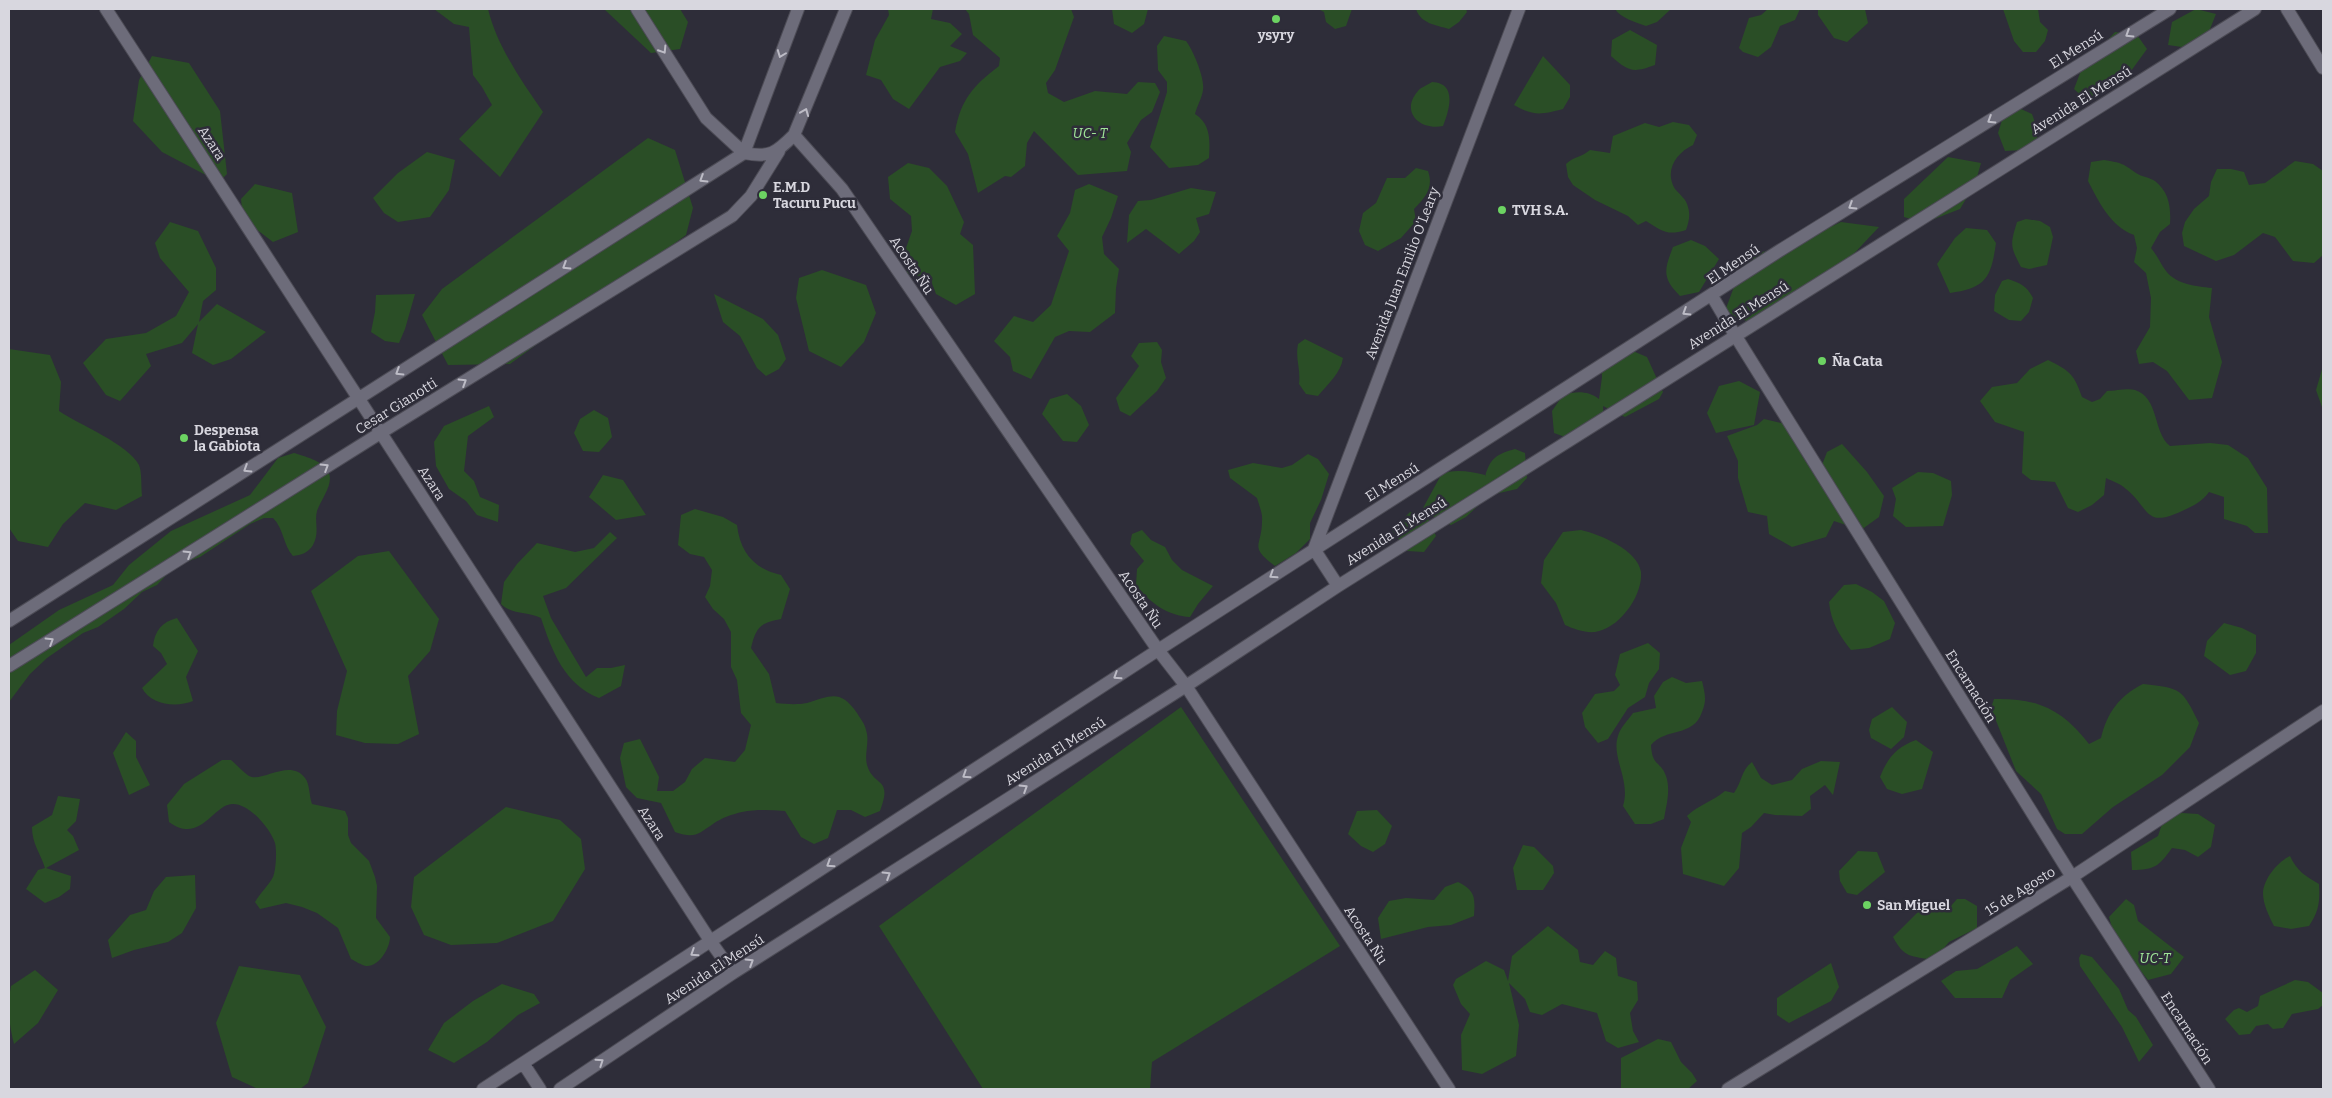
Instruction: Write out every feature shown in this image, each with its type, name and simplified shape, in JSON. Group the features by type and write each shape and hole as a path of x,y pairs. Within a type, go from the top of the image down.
{"street":[{"name":"Azara","path":"106,9 360,398 710,942 733,973"},
{"path":"637,9 706,118 744,153 762,156 779,151"},
{"path":"744,153 798,9"},
{"path":"794,135 846,9"},
{"name":"Avenida Juan Emilio O'Leary","path":"1314,549 1519,9"},
{"name":"El Mensú","path":"1314,549 1712,296 1779,251 2170,9"},
{"name":"Avenida El Mensú","path":"560,1089 733,973 1186,686 1338,586 1734,335 2255,9"},
{"path":"2287,9 2323,68"},
{"name":"Cesar Gianotti","path":"9,666 382,432 732,216 751,196 779,151 794,135"},
{"name":"Acosta Ñu","path":"794,135 842,189 1158,650 1186,686 1449,1089"},
{"name":"Cesar Gianotti","path":"9,621 744,153"},
{"name":"Encarnación","path":"1712,296 1734,335 2072,877 2209,1089"},
{"path":"1314,549 1338,586"},
{"name":"Avenida El Mensú","path":"483,1089 1314,549"},
{"name":"15 de Agosto","path":"1728,1089 2072,877 2323,711"},
{"path":"523,1063 540,1089"}],"green space":[{"path":"434,9 488,9 497,36 518,75 543,112 500,177 459,139 492,105 473,75 469,27 454,24"},
{"path":"604,9 680,9 688,22 680,49 651,53"},
{"path":"888,9 933,9 931,19 950,23 962,34 950,46 967,53 960,61 940,67 909,109 893,99 881,80 866,75 875,40 889,15"},
{"name":"UC- T","path":"965,9 1071,9 1074,17 1055,70 1046,83 1048,93 1064,102 1095,91 1127,94 1138,82 1155,83 1160,92 1152,112 1141,120 1127,143 1131,152 1127,171 1078,175 1034,131 1027,143 1025,166 1011,177 1005,176 978,193 968,154 955,132 961,111 969,94 999,66 1000,58 973,35 969,14"},
{"path":"1112,9 1148,9 1144,24 1132,33 1114,24"},
{"path":"1318,9 1352,9 1346,26 1335,29 1326,22 1324,12"},
{"path":"1416,9 1466,9 1467,12 1459,22 1449,29 1425,21"},
{"path":"1615,9 1671,9 1657,22 1646,26 1625,17"},
{"path":"1768,9 1800,9 1795,20 1780,26 1771,47 1758,57 1743,52 1739,48 1749,18 1761,15"},
{"path":"1818,9 1865,9 1868,23 1847,42 1834,38 1818,15"},
{"path":"2003,9 2038,9 2040,22 2048,30 2045,41 2036,52 2023,52 2014,41"},
{"path":"2196,9 2216,14 2208,34 2182,47 2168,45 2172,22"},
{"path":"1630,30 1657,45 1655,65 1632,70 1611,56 1612,40"},
{"path":"2115,32 2137,35 2147,49 2123,82 2088,102 2074,89 2082,68"},
{"path":"1164,36 1186,41 1195,57 1200,72 1203,90 1195,114 1207,128 1209,158 1198,165 1169,168 1150,147 1167,92 1167,82 1158,70 1157,46"},
{"path":"152,56 189,63 220,111 227,174 219,182 162,152 133,121 139,80"},
{"path":"1543,56 1570,85 1570,97 1563,109 1532,113 1514,105"},
{"path":"1432,82 1446,87 1450,99 1443,126 1434,127 1426,125 1415,118 1412,112 1413,98 1419,90"},
{"path":"2021,109 2032,114 2038,131 2036,142 2024,150 2005,151 1998,133 2003,117"},
{"path":"1673,122 1689,125 1697,135 1693,145 1681,153 1671,169 1672,182 1675,189 1685,200 1689,211 1686,230 1674,233 1665,232 1646,221 1638,225 1628,216 1595,200 1573,185 1568,177 1566,164 1590,150 1610,153 1613,136 1645,123 1659,127"},
{"path":"648,138 675,150 693,208 686,235 510,364 448,365 422,315 442,289"},
{"path":"427,152 455,160 449,190 430,217 398,222 384,213 373,198 398,173"},
{"path":"1948,157 1981,163 1975,184 1960,209 1924,223 1904,217 1904,199"},
{"path":"2104,160 2122,164 2160,185 2168,200 2170,224 2160,232 2151,248 2170,276 2187,284 2212,288 2209,317 2222,362 2212,398 2189,400 2167,371 2153,362 2139,364 2136,351 2150,327 2151,298 2146,273 2134,262 2137,248 2134,235 2118,226 2106,212 2088,181 2091,162"},
{"path":"2295,161 2313,164 2323,171 2323,255 2314,263 2293,261 2275,237 2263,233 2234,255 2216,261 2184,246 2182,233 2185,222 2194,209 2209,196 2211,182 2217,169 2231,169 2244,172 2249,185 2265,183"},
{"path":"908,163 929,168 947,186 964,222 960,234 973,245 975,294 956,305 936,294 930,278 907,274 906,248 912,231 911,216 890,199 888,177"},
{"path":"1416,168 1428,171 1430,183 1425,197 1414,209 1416,221 1401,238 1378,251 1365,245 1359,231 1363,213 1376,203 1387,178 1405,178"},
{"path":"255,184 292,193 298,232 273,242 243,219 241,199"},
{"path":"1089,184 1118,196 1102,237 1104,254 1119,269 1115,313 1090,332 1069,331 1055,337 1031,379 1013,371 1010,357 994,341 1014,316 1033,322 1051,305 1069,251 1057,236 1070,213 1075,190"},
{"path":"1191,188 1216,192 1209,214 1196,218 1200,232 1194,241 1179,254 1146,229 1127,243 1129,215 1138,201 1151,200"},
{"path":"2026,219 2040,221 2050,227 2053,237 2047,265 2029,269 2021,267 2013,250 2012,241 2017,222"},
{"path":"170,222 198,231 216,268 216,290 203,301 199,322 217,304 266,332 231,359 213,365 192,353 198,324 182,343 146,354 151,366 120,401 106,395 83,363 106,339 146,333 176,316 189,292 160,258 155,243"},
{"path":"1841,222 1879,227 1829,280 1753,323 1725,311 1744,260 1756,252 1779,251"},
{"path":"1966,228 1987,230 1996,243 1992,265 1985,279 1979,284 1972,288 1950,293 1937,264 1955,238"},
{"path":"1691,240 1705,246 1719,259 1699,292 1680,296 1668,279 1666,273 1668,262 1673,247"},
{"path":"822,270 866,285 876,313 864,342 841,367 809,351 796,298 799,278"},
{"path":"2008,279 2023,286 2033,298 2029,312 2021,321 2009,320 1994,311 1995,295 2002,281"},
{"path":"415,294 399,343 385,341 371,332 376,295"},
{"path":"714,294 763,319 778,335 786,359 779,369 766,376 757,368 740,336 723,322"},
{"path":"1305,339 1343,358 1337,374 1318,396 1306,394 1299,384 1297,349 1298,344"},
{"path":"1157,342 1162,350 1161,362 1166,378 1157,391 1130,416 1120,411 1116,398 1139,366 1131,356 1139,343"},
{"path":"1621,346 1647,357 1663,392 1659,399 1625,417 1603,406 1604,423 1589,436 1565,437 1554,433 1552,411 1563,395 1582,392 1591,394 1599,399 1602,377 1601,360"},
{"path":"9,349 50,355 61,382 59,411 114,442 133,457 140,468 142,496 116,510 85,503 63,524 48,547 18,541 9,528"},
{"path":"2048,360 2070,374 2074,378 2082,397 2092,402 2100,399 2107,391 2132,389 2143,394 2152,407 2161,433 2170,446 2210,443 2228,445 2248,458 2267,488 2268,533 2255,533 2247,526 2224,519 2224,497 2209,492 2194,505 2161,518 2149,514 2124,487 2106,478 2104,495 2092,505 2078,512 2068,508 2055,482 2031,480 2022,473 2024,432 1995,422 1980,401 1992,387 2017,383 2030,369"},
{"path":"2323,366 2323,410 2316,390"},
{"path":"1739,381 1760,392 1754,425 1716,433 1707,413 1719,386"},
{"path":"1067,394 1081,406 1089,425 1077,442 1063,441 1042,414 1050,399"},
{"path":"489,406 494,417 468,436 464,471 474,481 480,497 499,505 498,522 477,515 466,501 449,489 436,466 434,442 444,426"},
{"path":"594,410 608,418 612,437 599,452 583,451 574,433 580,419"},
{"path":"1764,419 1790,425 1802,456 1817,478 1827,452 1842,444 1867,472 1884,496 1879,517 1861,530 1834,521 1826,537 1792,547 1769,534 1767,516 1748,512 1738,478 1738,461 1727,436 1757,425"},
{"path":"1515,449 1525,453 1527,478 1517,489 1495,494 1484,486 1482,502 1466,517 1451,525 1430,515 1423,508 1441,475 1463,471 1485,475 1485,477 1489,465 1495,458"},
{"path":"294,453 322,464 326,467 330,476 329,486 317,511 315,540 307,552 293,556 287,547 277,522 273,518 264,518 250,524 200,557 175,566 157,585 142,592 124,609 98,627 83,633 47,658 30,674 9,702 9,645 59,610 113,585 129,565 171,531 250,495 278,458"},
{"path":"1308,454 1318,459 1329,474 1321,500 1310,523 1310,539 1296,553 1275,566 1259,550 1262,518 1257,498 1230,478 1228,470 1253,463 1282,468 1292,465"},
{"path":"1918,472 1933,473 1951,481 1952,495 1943,526 1906,527 1893,516 1896,499 1892,488"},
{"path":"603,475 623,480 646,515 616,520 589,497"},
{"path":"695,509 723,517 737,525 741,543 750,558 763,568 781,575 790,589 781,619 768,622 760,627 751,648 769,674 776,703 799,704 829,697 840,697 851,705 865,728 867,734 867,765 870,772 883,787 884,792 880,811 865,817 851,810 837,810 828,838 814,844 801,837 785,811 758,810 742,812 720,820 696,834 687,835 675,832 661,803 637,798 626,787 620,758 624,743 640,739 659,777 657,791 673,791 685,782 692,769 705,758 735,762 745,750 751,725 741,713 737,680 731,667 731,632 724,619 713,609 705,597 710,586 712,570 704,557 690,554 678,545 681,515"},
{"path":"1410,512 1428,518 1436,536 1424,552 1407,551 1392,530"},
{"path":"1142,530 1151,540 1165,547 1172,560 1182,570 1213,586 1190,617 1174,614 1153,603 1136,585 1137,569 1144,561 1130,544 1132,534"},
{"path":"1581,530 1598,535 1617,544 1633,557 1641,572 1638,591 1628,610 1613,625 1595,632 1583,631 1565,625 1556,603 1541,583 1544,560 1563,532"},
{"path":"610,532 617,538 566,588 543,596 551,618 586,677 597,668 625,665 621,686 599,698 587,692 568,675 555,654 541,618 510,610 501,604 504,582 517,564 537,543 575,552 594,548"},
{"path":"389,551 439,619 430,651 408,676 419,734 398,744 365,743 336,735 337,711 347,671 311,591 358,556"},
{"path":"1856,584 1884,601 1895,623 1890,639 1869,648 1851,650 1836,628 1829,602 1844,585"},
{"path":"177,618 198,651 186,677 193,701 179,704 164,704 151,698 142,688 167,664 161,653 153,646 154,640 163,624"},
{"path":"2224,623 2242,628 2256,635 2256,653 2246,671 2230,675 2204,656 2207,641"},
{"path":"1648,643 1660,653 1659,669 1649,683 1645,697 1628,708 1608,739 1598,743 1585,727 1582,713 1595,694 1614,691 1620,685 1615,675 1620,654"},
{"path":"1672,677 1686,683 1702,681 1705,704 1698,720 1692,726 1657,739 1651,745 1653,757 1664,771 1667,781 1668,798 1664,819 1651,824 1635,824 1623,806 1625,787 1617,753 1618,736 1622,727 1633,713 1656,708 1654,696 1663,682"},
{"path":"2143,684 2173,689 2179,692 2189,703 2199,723 2190,747 2162,775 2113,807 2082,834 2065,834 2057,829 2041,794 2016,771 1991,708 1994,699 2024,701 2048,708 2069,722 2089,744 2101,738 2115,706 2127,694"},
{"path":"1181,707 1340,946 1152,1062 1150,1089 983,1089 879,926"},
{"path":"1892,707 1907,722 1904,737 1891,749 1871,738 1869,730 1872,719"},
{"path":"126,732 136,741 136,757 150,785 129,795 113,753"},
{"path":"1916,740 1933,752 1922,789 1902,794 1887,789 1880,777 1886,765 1893,754 1903,746"},
{"path":"222,760 231,760 249,776 255,777 284,770 299,772 307,781 312,804 345,811 348,818 348,835 351,843 369,861 375,877 377,886 376,918 390,937 386,951 379,960 366,966 351,959 338,928 317,913 286,903 260,909 255,902 273,877 276,846 269,830 252,812 239,805 232,804 218,810 198,827 180,828 169,822 167,805 184,784"},
{"path":"1821,761 1840,762 1833,795 1825,785 1810,796 1811,809 1802,816 1764,813 1751,827 1742,833 1739,868 1724,886 1683,874 1681,848 1691,822 1687,816 1725,791 1734,793 1748,765 1752,762 1761,778 1772,785 1792,780 1802,769"},
{"path":"58,796 80,799 76,821 67,830 73,836 79,850 46,868 71,876 70,889 59,897 45,903 26,889 38,870 45,868 35,843 32,827 52,815"},
{"path":"506,807 560,820 581,839 585,869 553,921 497,943 451,945 424,935 411,907 414,877"},
{"path":"1377,810 1392,826 1385,844 1373,852 1361,846 1348,834 1357,811"},
{"path":"2198,814 2215,825 2211,847 2198,857 2185,850 2172,848 2156,866 2132,870 2131,852 2158,836 2165,815"},
{"path":"1523,845 1534,847 1553,866 1554,873 1543,890 1517,890 1513,868"},
{"path":"1858,851 1877,852 1885,872 1857,895 1847,893 1840,881 1839,871"},
{"path":"2290,856 2302,873 2319,884 2317,911 2309,926 2291,929 2274,926 2263,897 2264,887 2272,871"},
{"path":"195,875 196,908 182,933 168,942 134,950 112,958 108,940 130,915 146,910 154,891 166,877"},
{"path":"1458,882 1464,885 1473,896 1474,916 1451,925 1428,927 1381,939 1378,918 1389,901 1406,898 1434,900 1445,887"},
{"path":"1957,899 1965,899 1977,906 1977,928 1949,942 1934,960 1914,957 1901,949 1893,937 1920,910 1950,907"},
{"name":"UC-T","path":"2126,899 2134,905 2138,921 2184,957 2171,974 2148,980 2115,938 2109,917"},
{"path":"1548,926 1578,950 1580,962 1593,965 1605,951 1616,958 1618,976 1637,982 1638,1000 1630,1013 1633,1031 1639,1042 1618,1048 1606,1041 1597,1013 1562,1004 1542,1015 1530,1012 1525,999 1509,983 1519,1025 1516,1056 1482,1074 1462,1070 1461,1035 1470,1014 1461,1004 1453,985 1456,979 1486,961 1504,970 1508,981 1512,956"},
{"path":"2017,946 2033,964 2010,980 2002,998 1955,998 1941,981 1956,971 1977,969"},
{"path":"2081,954 2092,957 2119,989 2128,1010 2136,1017 2153,1045 2139,1062 2122,1027 2080,966 2079,958"},
{"path":"1831,963 1839,987 1831,1001 1789,1023 1777,1015 1777,998"},
{"path":"239,966 300,975 326,1027 308,1083 300,1089 258,1089 232,1077 216,1023"},
{"path":"35,970 58,990 38,1023 14,1044 9,1015 11,986"},
{"path":"2295,980 2308,982 2323,993 2323,1005 2318,1009 2292,1014 2283,1028 2273,1029 2268,1024 2256,1026 2250,1034 2239,1035 2225,1019 2234,1010 2239,1008 2247,1012 2258,1006 2260,996"},
{"path":"502,984 534,994 540,1003 518,1015 487,1042 454,1063 428,1050 444,1023 473,1001"},
{"path":"1658,1039 1671,1042 1681,1062 1697,1081 1688,1089 1621,1089 1621,1058"}],"place":[{"name":"ysyry","path":"1276,19"},
{"name":"E.M.D Tacuru Pucu","path":"763,195"},
{"name":"TVH S.A.","path":"1502,210"},
{"name":"Ña Cata","path":"1822,361"},
{"name":"Despensa la Gabiota","path":"184,438"},
{"name":"San Miguel","path":"1867,905"}]}
